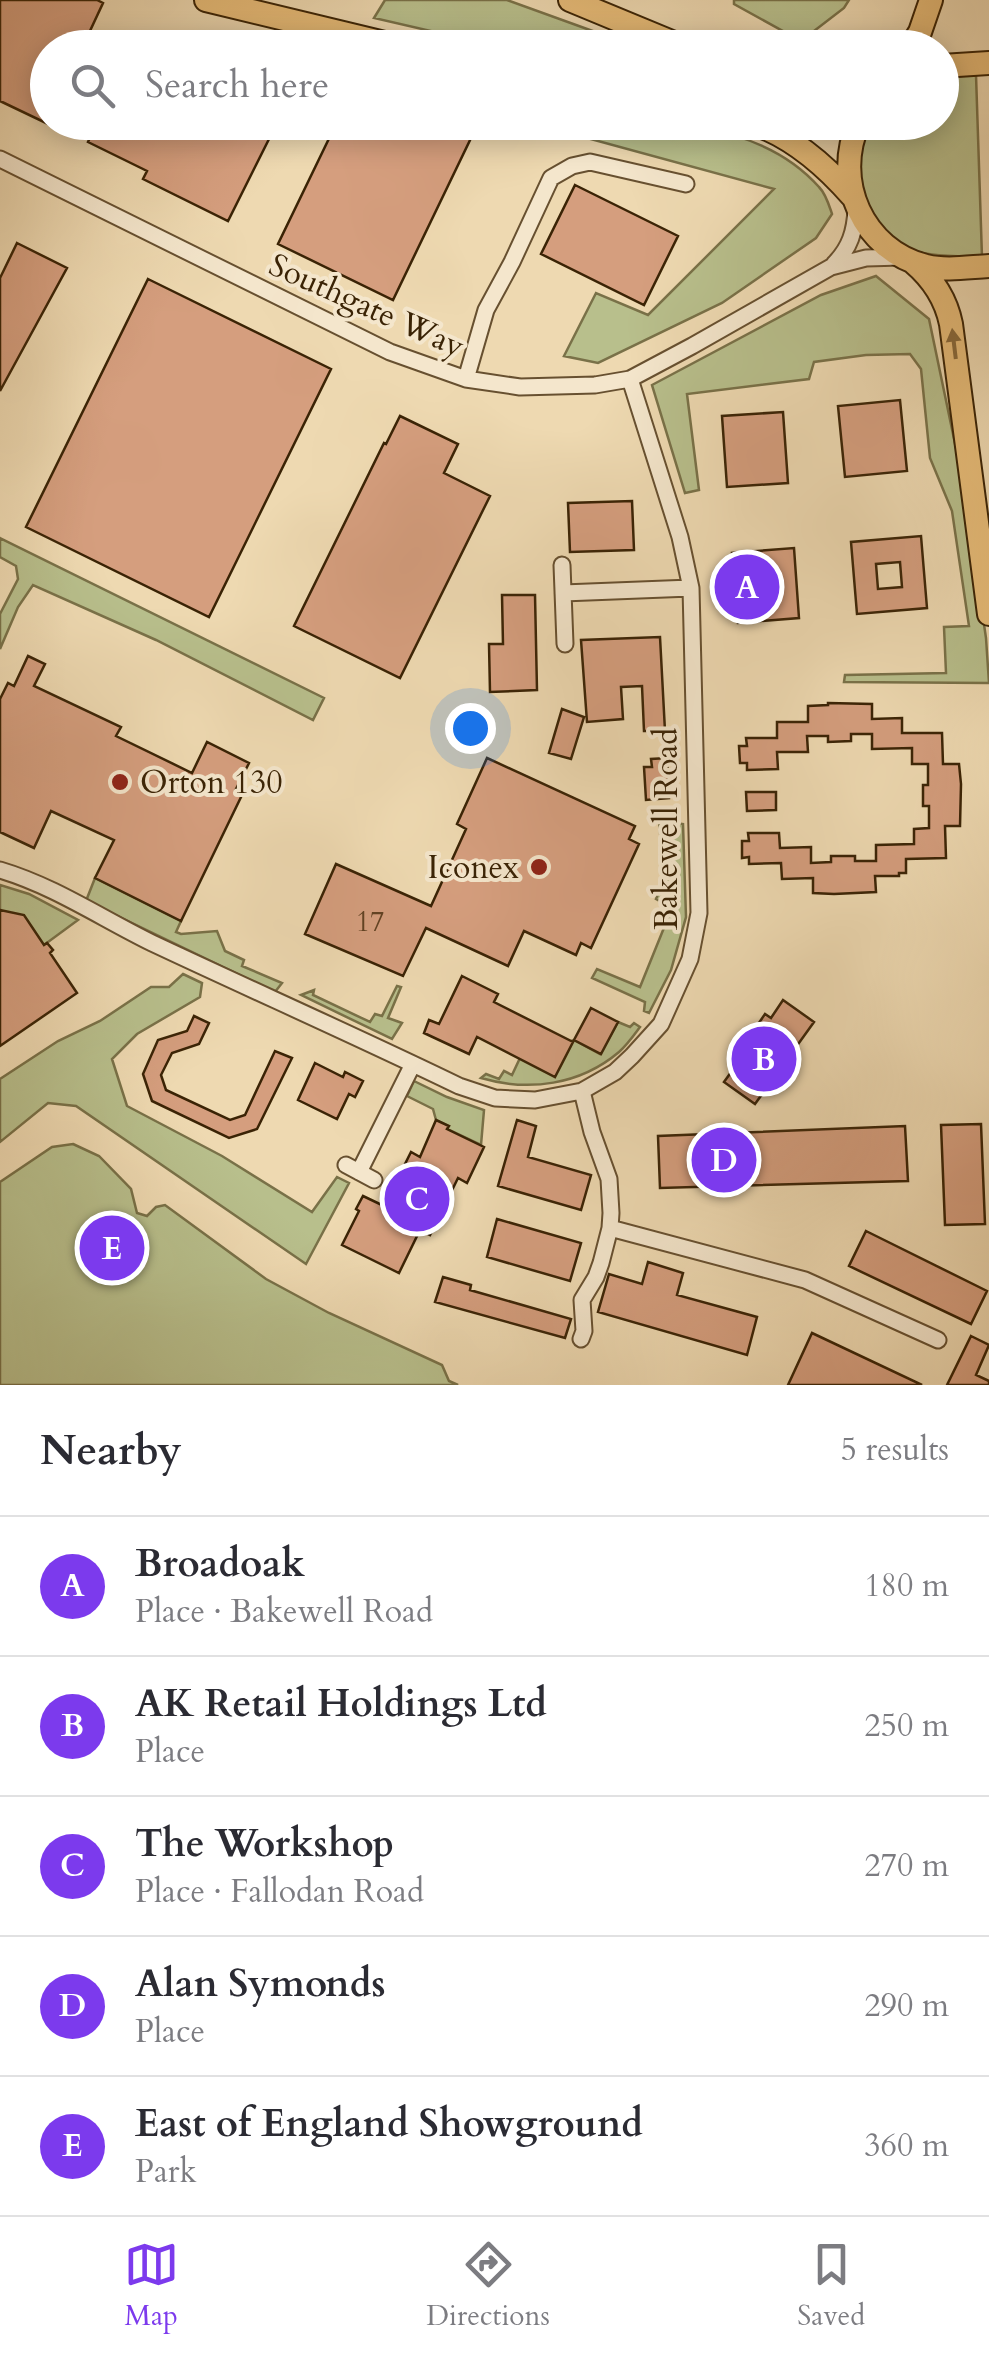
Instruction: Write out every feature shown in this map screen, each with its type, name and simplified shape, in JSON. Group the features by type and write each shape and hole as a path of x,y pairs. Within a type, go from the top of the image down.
{"highway":[{"path":"206,0 330,30"},
{"path":"253,0 361,30"},
{"path":"570,0 642,30"},
{"path":"921,30 933,0"},
{"path":"928,30 933,0"},
{"path":"787,140 827,169 854,200 872,233 930,278 940,292 952,324 989,614"},
{"path":"853,140 848,157 854,200"},
{"path":"907,260 934,268 989,266"}],"street":[{"name":"Southgate Way","path":"0,158 390,352 466,379 520,387 595,385 630,378 831,267 866,258 907,260"},
{"path":"466,379 486,310 552,178 572,166 590,162 686,184"},
{"path":"831,267 853,233 854,200"},
{"name":"Bakewell Road","path":"0,870 26,877 158,945 459,1086 495,1098 535,1100 582,1090 615,1072 661,1024 690,959 699,900 691,588 680,537 630,378"},
{"path":"562,565 565,644"},
{"path":"563,593 691,588"},
{"path":"360,1172 413,1064"},
{"path":"581,1339 582,1300 596,1277 610,1228 609,1179 582,1090"},
{"path":"610,1228 804,1280 938,1340"}],"green space":[{"path":"385,0 507,0 590,30 426,30 374,18"},
{"path":"734,0 849,0 815,30 781,30 734,4"},
{"path":"976,75 982,257 918,252 898,244 868,214 854,171 859,140 959,140 959,76"},
{"path":"594,140 746,140 791,162 821,190 832,214 816,238 722,303 598,363 564,356 596,293 648,315 774,189"},
{"path":"876,276 929,319 963,482 989,683 844,682 845,675 946,673 944,627 969,626 952,511 930,458 921,369 910,354 814,362 809,379 687,394 699,490 685,493 652,385 821,295"},
{"path":"0,538 324,698 313,720 156,640 33,585 18,607 0,649 0,614 18,579 16,566 0,557"},
{"path":"659,821 683,824 686,917 671,970 649,1013 644,1011 645,1002 592,978 597,969 640,987 672,908 656,899 671,864 668,848 661,844"},
{"path":"95,878 181,921 176,932 217,931 225,951 244,960 242,966 282,983 275,992 86,901"},
{"path":"0,885 29,894 78,920 44,945 0,910"},
{"path":"183,974 202,983 200,997 137,1034 112,1059 127,1106 222,1156 312,1212 337,1177 349,1183 306,1264 76,1106 48,1103 0,1142 0,1079 151,987 169,987"},
{"path":"397,986 401,987 388,1018 402,1023 392,1039 301,995 314,990 313,995 370,1022 375,1014 382,1016"},
{"path":"618,1022 640,1027 619,1052 588,1072 535,1085 481,1078 486,1074 499,1079 504,1071 512,1075 520,1058 574,1040 600,1054"},
{"path":"414,1081 484,1110 481,1145 447,1129 436,1120 433,1109 407,1096"},
{"path":"73,1144 99,1156 131,1189 137,1213 147,1216 165,1205 266,1279 442,1365 449,1381 458,1385 0,1385 0,1182 52,1147"}],"building":[{"path":"0,0 103,3 90,30 30,30 30,115 0,101"},
{"path":"268,140 228,221 143,179 147,171 88,142"},
{"path":"328,140 470,140 393,300 278,244"},
{"path":"575,185 678,236 644,305 541,254"},
{"path":"17,243 67,268 0,391 0,278"},
{"path":"148,279 331,369 209,617 26,527"},
{"path":"900,400 907,471 845,477 838,406"},
{"path":"783,412 788,483 727,487 722,416"},
{"path":"400,416 458,444 444,473 490,496 400,678 294,626"},
{"path":"632,501 634,550 570,552 568,503"},
{"path":"921,536 927,608 857,614 851,542","holes":["900,562 902,587 878,589 876,564"]},
{"path":"794,548 799,618 738,623 732,553"},
{"path":"502,595 535,595 537,690 490,692 489,644 503,644"},
{"path":"660,637 665,731 644,731 642,686 621,687 623,719 587,722 581,640"},
{"name":"Orton 130","path":"28,656 45,664 34,686 121,727 116,736 192,773 207,742 249,763 235,791 242,795 181,921 95,878 114,840 51,811 34,848 0,832 0,699 8,683 14,686"},
{"path":"872,704 872,719 902,718 902,733 942,733 943,764 959,764 960,826 945,826 946,858 906,859 906,873 875,876 876,892 813,893 813,878 782,879 781,863 749,864 749,857 742,858 742,841 749,841 748,833 779,833 780,848 811,847 811,863 831,862 831,856 876,861 876,845 914,844 914,829 929,828 929,806 923,806 928,764 912,764 912,748 872,749 872,734 851,734 851,741 828,742 828,736 807,736 808,752 777,752 778,769 747,770 747,763 740,763 739,746 747,746 746,738 777,738 777,722 808,722 808,706"},
{"path":"562,709 584,717 571,759 549,753"},
{"name":"Iconex","path":"487,758 635,826 629,839 639,844 591,948 581,943 576,955 524,931 508,966 426,928 403,976 305,934 336,864 431,906 466,829 457,824"},
{"path":"667,758 669,798 646,800 644,767 652,767 651,759"},
{"path":"746,792 776,792 776,810 747,811"},
{"path":"0,910 24,915 44,945 47,943 53,950 50,953 77,993 0,1046"},
{"path":"462,976 498,994 494,1002 573,1042 555,1077 477,1037 469,1054 424,1033 429,1020 439,1024"},
{"path":"783,1000 814,1022 755,1104 724,1082 757,1036 752,1033 765,1014 771,1018"},
{"path":"591,1008 618,1022 601,1054 574,1040"},
{"path":"194,1016 209,1023 199,1044 172,1053 161,1075 166,1090 230,1120 245,1115 275,1051 292,1058 257,1129 229,1138 152,1101 143,1074 158,1040 187,1031"},
{"path":"315,1063 343,1077 345,1072 363,1081 355,1097 349,1094 337,1119 298,1100"},
{"path":"436,1120 484,1147 467,1183 458,1178 430,1235 420,1230 399,1273 342,1245 363,1196 384,1206 411,1152 420,1157"},
{"path":"517,1120 536,1126 528,1157 591,1175 581,1210 498,1186"},
{"path":"981,1124 985,1224 945,1225 941,1125"},
{"path":"905,1126 908,1181 660,1188 658,1136"},
{"path":"497,1219 581,1243 570,1281 487,1257"},
{"path":"866,1231 987,1291 971,1324 849,1266"},
{"path":"648,1262 683,1273 677,1295 757,1317 747,1355 598,1312 609,1274 642,1284"},
{"path":"443,1277 471,1285 470,1290 571,1319 565,1338 435,1302"},
{"path":"812,1333 922,1385 788,1385"},
{"path":"971,1336 989,1345 976,1375 989,1381 989,1385 947,1385"}],"place":[{"name":"Broadoak","path":"747,587"},
{"name":"Orton 130","path":"120,782"},
{"name":"Iconex","path":"539,867"},
{"name":"AK Retail Holdings Ltd","path":"764,1059"},
{"name":"Alan Symonds","path":"724,1160"},
{"name":"The Workshop","path":"417,1199"},
{"name":"East of England Showground","path":"112,1248"}]}
